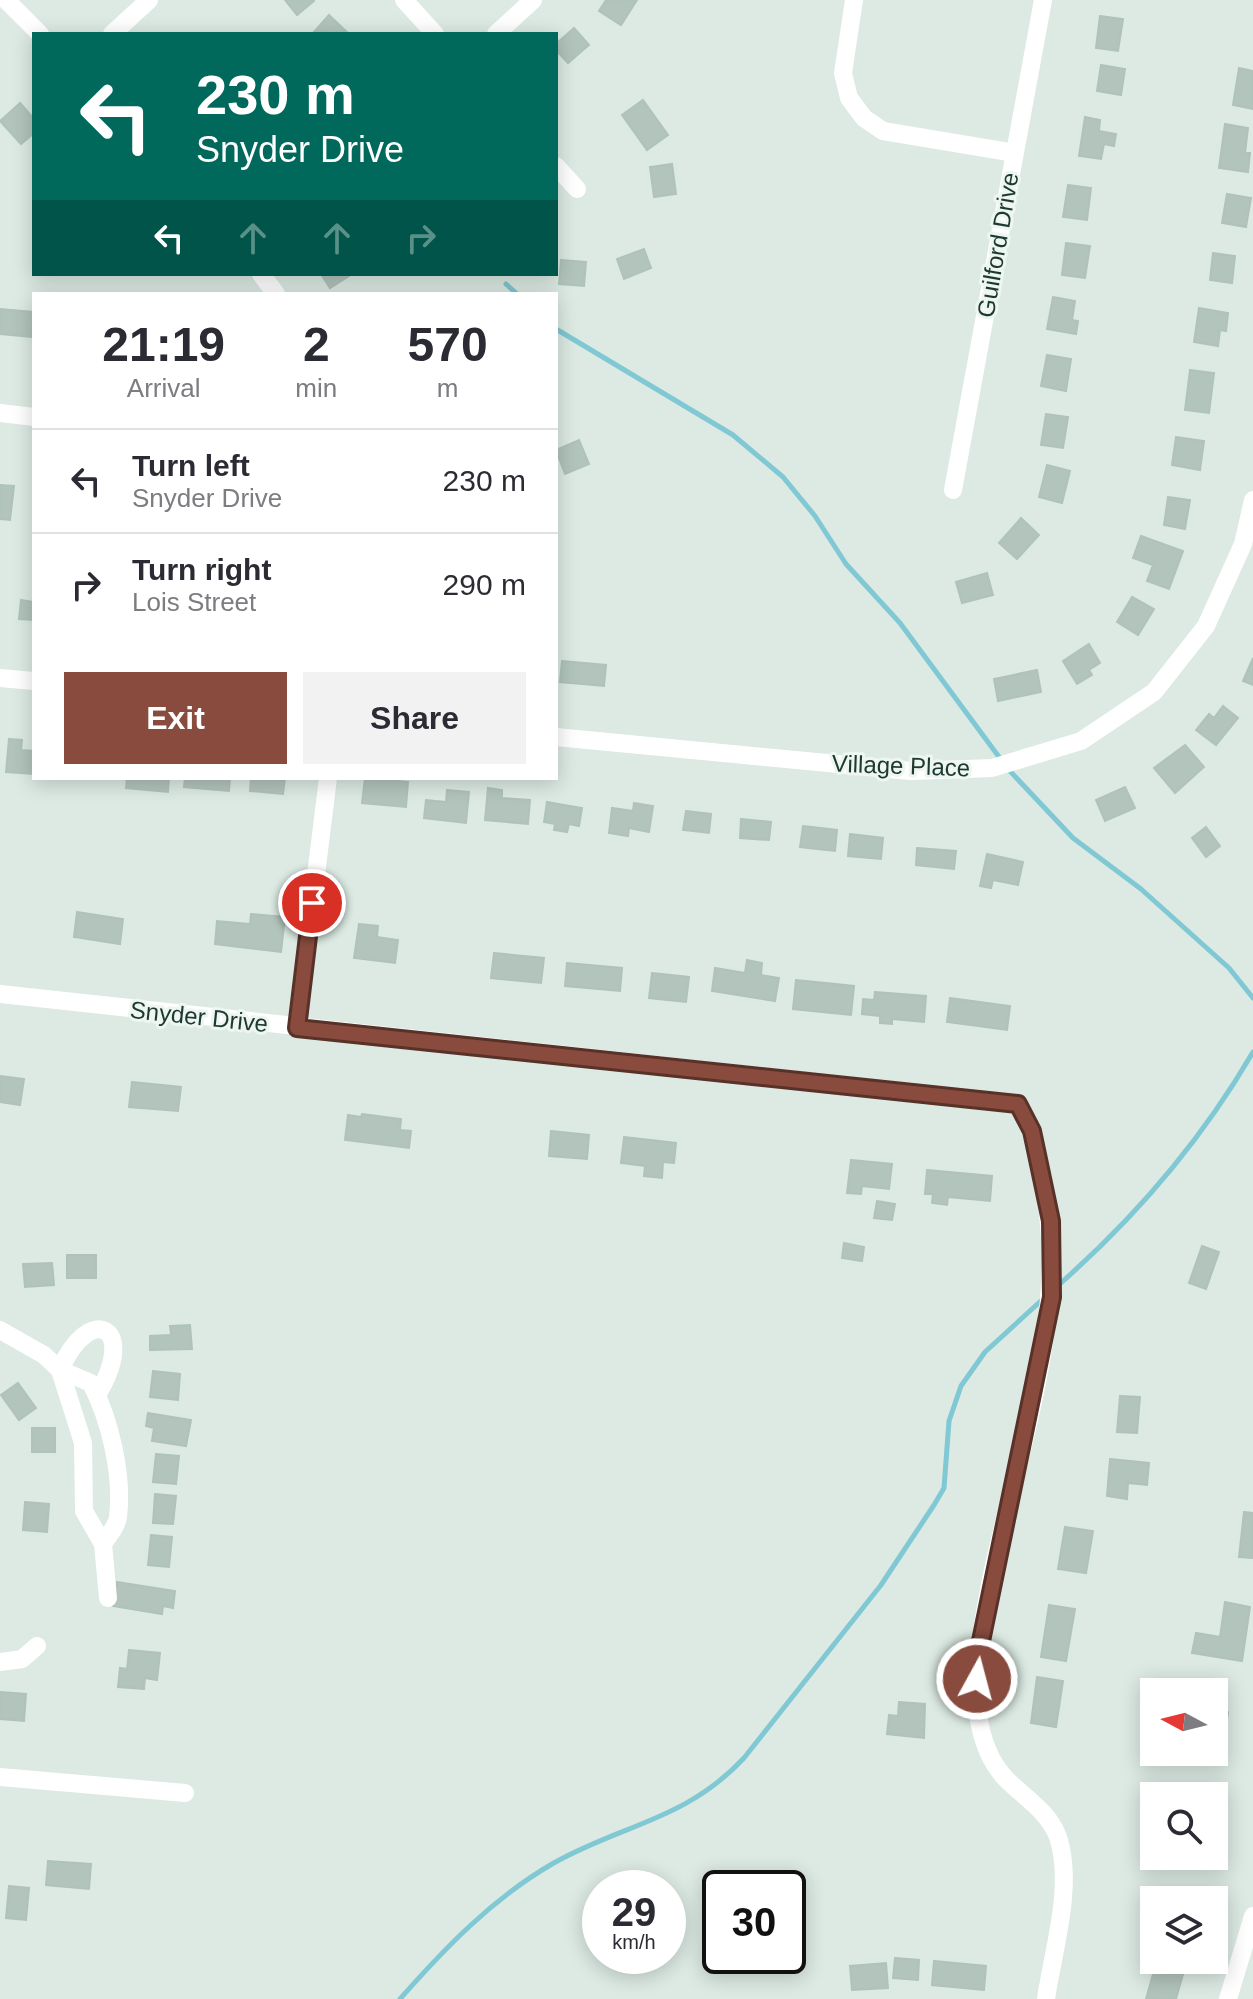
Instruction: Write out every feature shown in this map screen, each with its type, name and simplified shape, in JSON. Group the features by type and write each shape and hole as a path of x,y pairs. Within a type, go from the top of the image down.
{"street":[{"path":"6,0 38,32"},
{"path":"114,32 149,0"},
{"path":"404,0 433,32"},
{"path":"498,32 533,0"},
{"path":"854,0 843,73 849,98 864,118 883,131 1015,153"},
{"name":"Guilford Drive","path":"953,490 1043,0"},
{"path":"558,168 577,189"},
{"path":"0,413 32,417"},
{"name":"Village Place","path":"558,737 911,771 992,768 1081,741 1154,692 1206,626 1243,544 1253,500"},
{"path":"0,678 32,681"},
{"path":"297,1028 328,780"},
{"name":"Snyder Drive","path":"0,994 1018,1104 1032,1131 1051,1221 1052,1297 981,1641 977,1709 981,1732 996,1767 1050,1822 1061,1850 1061,1896 1046,1999"},
{"path":"97,1395 109,1375 116,1352 115,1340 108,1332 97,1329 84,1333 70,1348 60,1370 83,1443 84,1511 103,1544 108,1598"},
{"path":"0,1330 44,1355 60,1370 91,1383 103,1407 118,1479 118,1520 103,1544"},
{"path":"0,1662 22,1659 37,1646"},
{"path":"0,1777 185,1793"},
{"path":"1228,1999 1253,1916"}],"building":[{"path":"285,0 313,0 314,1 297,15"},
{"path":"606,0 637,0 621,25 599,11"},
{"path":"329,15 347,32 314,32"},
{"path":"1100,16 1123,19 1118,51 1096,48"},
{"path":"574,28 589,45 568,63 558,52 558,42"},
{"path":"1101,65 1125,69 1121,95 1097,91"},
{"path":"1239,68 1253,71 1253,109 1233,105"},
{"path":"643,100 668,135 647,150 622,115"},
{"path":"20,103 32,117 32,135 21,144 0,121"},
{"path":"1085,117 1100,120 1099,131 1116,134 1114,146 1104,144 1101,159 1079,156"},
{"path":"1225,124 1248,128 1245,153 1250,153 1248,172 1219,168"},
{"path":"672,164 676,194 654,197 650,167"},
{"path":"1068,185 1091,188 1087,220 1063,217"},
{"path":"1227,194 1251,198 1246,227 1222,223"},
{"path":"1066,243 1090,246 1085,278 1062,275"},
{"path":"644,249 651,268 624,279 617,259"},
{"path":"1213,253 1235,256 1232,283 1210,280"},
{"path":"561,260 586,262 584,286 559,284"},
{"path":"322,276 349,276 330,288"},
{"path":"1053,297 1075,301 1072,320 1078,321 1076,334 1047,329"},
{"path":"1199,308 1228,313 1226,331 1220,330 1218,346 1194,342"},
{"path":"0,309 32,312 31,337 0,334"},
{"path":"1047,355 1071,359 1066,391 1041,386"},
{"path":"1190,370 1214,373 1209,413 1185,410"},
{"path":"1046,414 1068,417 1063,448 1041,445"},
{"path":"1176,437 1204,441 1200,470 1172,465"},
{"path":"579,440 589,464 565,474 558,449"},
{"path":"1047,465 1070,471 1062,503 1039,497"},
{"path":"0,485 14,486 10,520 0,519"},
{"path":"1168,497 1190,500 1185,529 1164,525"},
{"path":"1021,518 1039,535 1017,559 999,543"},
{"path":"1141,536 1183,551 1169,589 1147,581 1153,565 1133,558"},
{"path":"987,573 993,595 962,603 956,582"},
{"path":"1132,597 1154,609 1138,635 1117,622"},
{"path":"21,600 32,602 32,620 19,619"},
{"path":"1089,644 1100,663 1089,670 1092,675 1077,684 1063,661"},
{"path":"1253,658 1253,685 1243,681"},
{"path":"562,661 606,665 604,686 560,682"},
{"path":"1037,670 1041,692 998,701 994,679"},
{"path":"1223,706 1238,718 1216,745 1196,730 1209,714 1214,718"},
{"path":"9,739 22,740 21,750 32,751 32,774 6,772"},
{"path":"1185,745 1204,767 1175,793 1154,768"},
{"path":"127,780 169,780 168,792 126,788"},
{"path":"185,780 230,780 229,791 184,787"},
{"path":"251,780 285,780 283,794 250,791"},
{"path":"365,780 408,782 406,807 362,803"},
{"path":"1125,787 1135,808 1105,821 1096,800"},
{"path":"488,788 502,790 502,798 530,800 528,824 485,820"},
{"path":"447,790 469,792 466,823 424,818 426,800 446,802"},
{"path":"547,802 582,808 579,826 569,824 567,832 554,830 555,824 544,822"},
{"path":"634,803 653,806 649,832 629,828 628,836 609,833 612,808 633,811"},
{"path":"686,811 711,814 709,833 683,830"},
{"path":"741,819 771,822 769,840 740,838"},
{"path":"803,826 837,830 835,851 800,847"},
{"path":"1206,827 1220,846 1206,857 1192,838"},
{"path":"850,834 883,838 881,859 848,856"},
{"path":"917,848 956,851 954,869 916,865"},
{"path":"987,854 1023,862 1018,885 993,880 991,888 980,886"},
{"path":"77,912 123,919 120,944 74,937"},
{"path":"251,914 285,917 281,952 215,944 217,921 250,924"},
{"path":"359,924 378,926 377,937 398,940 395,963 354,958"},
{"path":"494,953 544,958 541,983 491,978"},
{"path":"747,960 762,963 761,975 779,978 775,1001 712,991 715,968 745,973"},
{"path":"567,963 622,968 620,991 565,986"},
{"path":"652,973 689,977 686,1002 649,998"},
{"path":"796,980 854,986 851,1015 793,1009"},
{"path":"875,992 926,996 924,1022 892,1019 892,1024 880,1023 880,1016 862,1014 863,999 874,1000"},
{"path":"950,998 1010,1006 1007,1030 947,1022"},
{"path":"0,1076 24,1079 20,1105 0,1102"},
{"path":"132,1082 181,1087 178,1111 129,1107"},
{"path":"362,1114 401,1119 400,1130 411,1131 409,1148 345,1140 348,1115 361,1117"},
{"path":"551,1131 589,1135 587,1159 549,1156"},
{"path":"624,1137 676,1143 674,1163 663,1162 662,1178 644,1176 645,1166 621,1163"},
{"path":"851,1160 892,1164 889,1189 862,1186 861,1194 847,1193"},
{"path":"927,1170 992,1176 990,1201 948,1197 947,1205 932,1203 933,1194 925,1194"},
{"path":"877,1201 895,1204 892,1220 874,1218"},
{"path":"844,1243 864,1247 862,1261 842,1258"},
{"path":"1202,1246 1219,1252 1206,1289 1189,1283"},
{"path":"67,1255 96,1255 96,1278 67,1278"},
{"path":"52,1263 54,1285 25,1287 23,1264"},
{"path":"190,1325 192,1349 150,1350 150,1336 171,1335 170,1326"},
{"path":"153,1371 180,1374 178,1400 150,1397"},
{"path":"18,1383 36,1408 19,1420 1,1395"},
{"path":"1120,1396 1140,1397 1137,1433 1117,1432"},
{"path":"148,1413 191,1420 186,1446 152,1441 154,1428 146,1426"},
{"path":"32,1428 55,1428 55,1452 32,1452"},
{"path":"156,1454 179,1456 176,1484 153,1482"},
{"path":"1110,1459 1149,1463 1147,1485 1128,1483 1127,1499 1107,1496"},
{"path":"155,1494 176,1496 173,1524 153,1523"},
{"path":"25,1502 49,1504 47,1532 23,1530"},
{"path":"1244,1512 1253,1513 1253,1558 1239,1557"},
{"path":"1065,1527 1093,1531 1086,1573 1058,1569"},
{"path":"151,1535 172,1537 169,1567 148,1565"},
{"path":"117,1582 175,1591 173,1608 163,1606 162,1614 113,1606"},
{"path":"1225,1602 1250,1607 1242,1661 1192,1653 1196,1633 1220,1637"},
{"path":"1049,1605 1075,1609 1066,1661 1041,1657"},
{"path":"129,1650 160,1653 157,1680 145,1678 144,1689 118,1687 120,1668 127,1669"},
{"path":"1037,1677 1063,1681 1056,1727 1031,1723"},
{"path":"0,1692 26,1694 24,1721 0,1719"},
{"path":"899,1702 925,1704 924,1738 887,1734 889,1715 898,1716"},
{"path":"48,1861 91,1864 89,1889 46,1885"},
{"path":"9,1886 29,1888 26,1920 6,1918"},
{"path":"895,1958 919,1960 918,1980 893,1978"},
{"path":"934,1961 986,1966 984,1990 932,1985"},
{"path":"886,1963 888,1988 852,1990 850,1966"},
{"path":"1153,1974 1183,1974 1176,1999 1146,1999"}],"waterway":[{"path":"506,284 515,292"},
{"path":"558,330 733,435 783,477 815,516 846,564 900,623 1002,761"},
{"path":"1008,769 1073,838 1141,889 1229,968 1253,998"},
{"path":"1054,1289 1110,1236 1163,1179 1211,1117 1253,1052"},
{"path":"400,1999 470,1926 530,1878 578,1851 676,1809 722,1779 744,1758 881,1585 944,1488 949,1421 961,1386 985,1352 1043,1299"}],"route":[{"path":"312,903 297,1028 1018,1104 1032,1131 1051,1221 1052,1297 981,1641 977,1679"}]}
